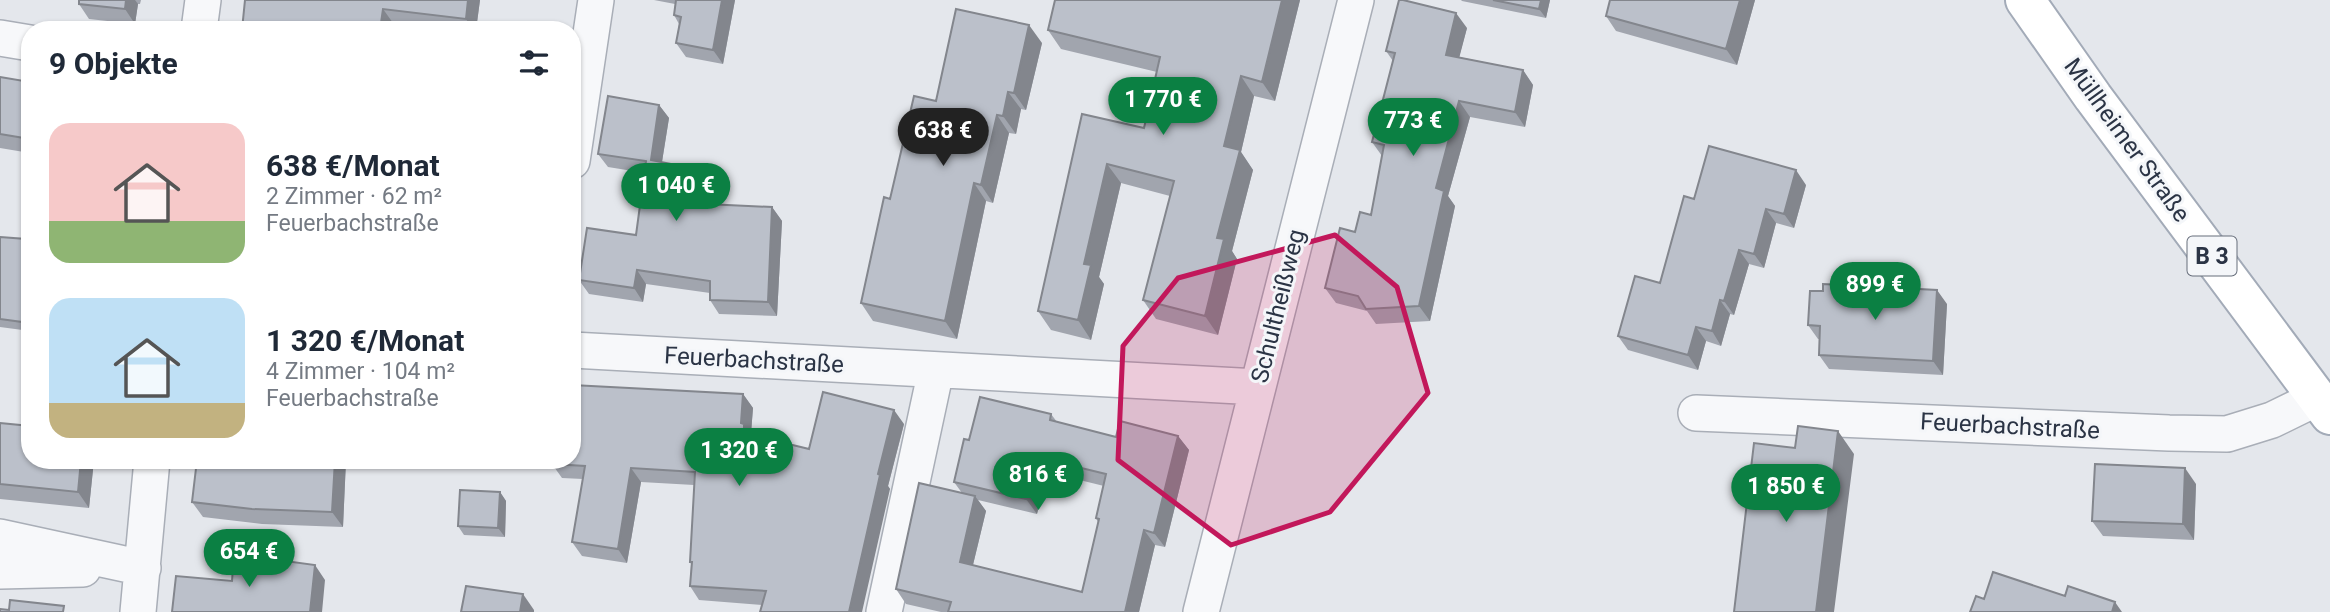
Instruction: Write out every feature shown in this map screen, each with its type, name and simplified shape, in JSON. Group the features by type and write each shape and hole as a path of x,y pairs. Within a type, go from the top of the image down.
{"main road":[{"name":"Müllheimer Straße","path":"2025,0 2323,406"}],"street":[{"path":"200,21 202,0"},
{"path":"581,101 596,0"},
{"name":"Schultheißweg","path":"1201,612 1356,0"},
{"path":"0,38 21,42"},
{"name":"Feuerbachstraße","path":"581,350 1258,387"},
{"path":"884,612 936,370"},
{"name":"Feuerbachstraße","path":"1696,413 2227,434 2323,406"},
{"path":"138,612 151,469"},
{"path":"0,537 143,568"},
{"path":"0,571 143,568"}],"highlighted area":[{"path":"1335,235 1397,287 1428,393 1330,512 1231,545 1118,460 1123,346 1178,278"}],"building":[{"path":"79,0 126,0 125,9 79,4"},
{"path":"245,0 468,0 466,19 383,9 381,21 243,21"},
{"path":"676,0 722,0 713,50 676,43 681,17 674,15"},
{"path":"1055,0 1282,0 1262,82 1241,76 1224,146 1240,150 1217,238 1224,239 1205,316 1143,300 1174,181 1107,164 1084,264 1091,265 1078,320 1038,311 1082,114 1144,128 1160,57 1048,30"},
{"path":"1399,0 1456,13 1446,55 1523,70 1515,112 1459,101 1436,188 1444,191 1419,306 1366,309 1358,296 1325,288 1340,228 1355,232 1360,212 1371,215 1384,145 1372,142 1395,53 1386,51"},
{"path":"1493,0 1541,0 1539,9"},
{"path":"1610,0 1740,0 1726,49 1606,16"},
{"path":"956,9 1029,25 1014,93 1008,92 1003,116 997,115 981,185 974,183 945,321 861,303 884,197 890,199 914,96 936,101"},
{"path":"0,77 21,80 21,138 0,134"},
{"path":"608,96 659,105 651,160 691,168 685,203 772,207 768,302 710,300 710,281 637,270 634,288 581,280 587,228 636,235 646,161 598,154"},
{"path":"1709,146 1796,170 1784,214 1766,209 1754,254 1739,250 1724,301 1720,300 1712,331 1696,327 1688,355 1618,336 1635,276 1660,283 1684,196 1694,199"},
{"path":"0,237 21,239 21,322 0,319"},
{"path":"1823,284 1937,290 1933,361 1819,355 1820,326 1808,325 1810,291 1823,291"},
{"path":"581,385 743,394 741,423 744,424 744,433 809,449 823,392 894,410 849,612 760,612 766,591 690,586 695,472 631,468 618,549 572,542 585,466 581,466"},
{"path":"980,397 1051,414 1050,420 1116,437 1120,421 1178,436 1154,533 1144,530 1125,612 948,612 951,602 896,589 919,483 975,496 960,562 1082,592 1099,519 1096,518 1106,474 1036,457 1026,499 954,482 964,439 969,440"},
{"path":"0,423 21,425 21,469 80,469 78,492 0,484"},
{"path":"1798,426 1838,431 1816,612 1734,612 1754,443 1795,448"},
{"path":"2095,464 2185,468 2183,524 2092,521"},
{"path":"196,469 334,469 332,512 252,509 192,502"},
{"path":"460,490 500,492 498,528 458,526"},
{"path":"234,554 315,565 310,612 172,612 176,576 232,581"},
{"path":"1993,572 2065,596 2068,586 2115,602 2112,612 1970,612 1976,596 1984,599"},
{"path":"466,586 523,594 520,612 461,612"},
{"path":"10,600 64,606 63,612 0,612 0,609 9,610"}]}
